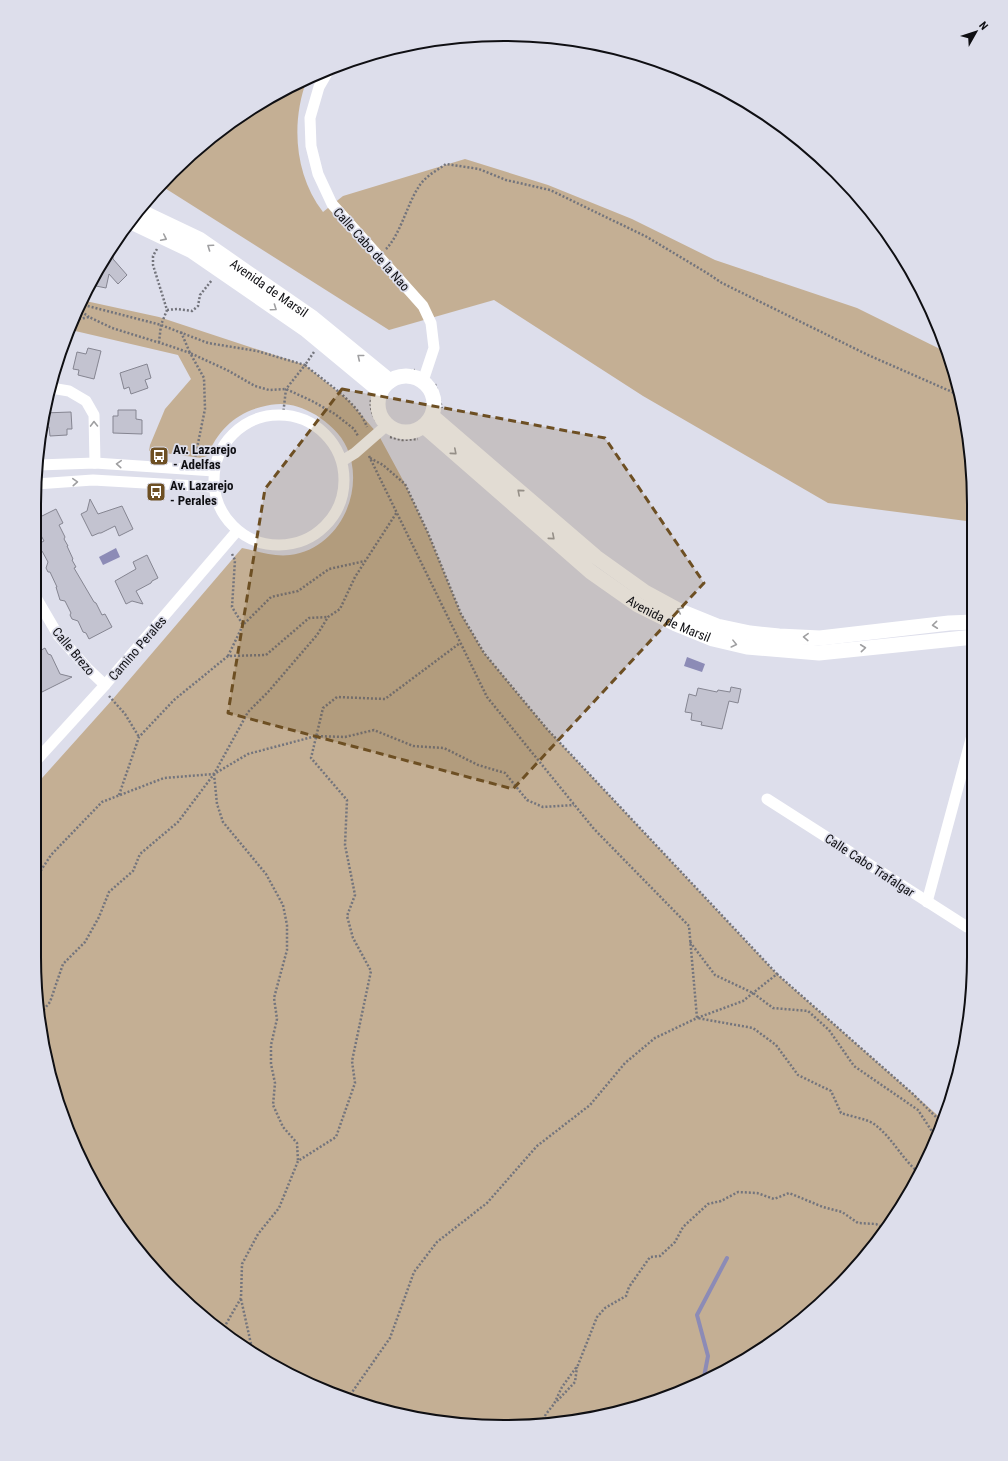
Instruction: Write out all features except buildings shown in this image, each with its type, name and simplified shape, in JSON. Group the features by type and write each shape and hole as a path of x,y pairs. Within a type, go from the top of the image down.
{"street":[{"name":"Calle Cabo de la Nao","path":"325,77 319,88 310,118 311,146 318,174 332,204 423,306 431,323 434,348 424,378"},
{"name":"Avenida de Marsil","path":"144,213 199,239 313,318 386,387"},
{"name":"Avenida de Marsil","path":"135,224 192,251 386,387"},
{"path":"407,376 424,378 434,397 435,406 430,426 414,432 405,433 395,431 387,425 381,417 378,408 379,398 386,387 397,378 407,376"},
{"path":"56,389 69,391 86,401 94,415 95,463"},
{"path":"283,415 299,418 314,424 326,434 336,447 342,462 345,480 343,498 335,515 323,530 308,540 290,546 271,546 253,541 237,531 226,518 218,503 214,487 214,471 220,452 230,436 246,424 264,416 283,415"},
{"path":"342,462 362,443 387,425"},
{"name":"Avenida de Marsil","path":"430,426 596,557 645,592 680,611 717,626 750,633 820,638 967,622"},
{"name":"Avenida de Marsil","path":"430,426 591,572 638,605 676,624 713,639 747,647 819,653 967,638"},
{"path":"43,465 95,463 214,471"},
{"path":"42,484 93,480 214,487"},
{"name":"Camino Perales","path":"41,755 103,687 237,531"},
{"name":"Calle Brezo","path":"41,606 58,635 103,687"},
{"path":"927,902 967,754"},
{"name":"Calle Cabo Trafalgar","path":"767,799 967,927"}],"path":[{"path":"378,256 388,248 418,187 428,176 446,164 479,169 506,180 550,190 647,237 722,283 868,355 953,392"},
{"path":"159,342 161,325 167,310 153,265 153,256 162,237"},
{"path":"167,310 177,309 192,311 198,306 200,295 206,286 221,271"},
{"path":"86,306 161,325 208,343 257,350 305,365 347,399 364,420 368,432 362,443"},
{"path":"83,312 112,328 190,353 227,370 255,386 269,390 286,389 335,414 354,429 397,512 487,697 594,829 689,926 697,1018"},
{"path":"80,319 89,317"},
{"path":"181,332 190,353 204,378 205,409 195,462"},
{"path":"283,415 286,389 313,354"},
{"path":"414,440 430,426 443,410 434,385 435,378 424,378"},
{"path":"369,457 383,465 405,484 428,533 461,614 484,653 547,729 777,974 913,1094 938,1119"},
{"path":"44,1009 50,1002 64,964 85,942 99,917 109,892 133,871 140,854 178,822 214,774 248,712 268,692 317,635 328,617 340,609 356,577 397,512"},
{"path":"232,554 234,560 232,607 243,625"},
{"path":"119,795 139,737 174,700 228,656 243,625 271,598 298,591 329,569 366,561"},
{"path":"228,656 266,655 308,618 328,617"},
{"path":"298,1161 336,1137 355,1083 352,1061 371,971 353,938 347,916 355,895 345,845 347,800 311,758 323,708 337,697 385,699 460,643"},
{"path":"103,687 125,714 139,737"},
{"path":"42,868 51,855 102,802 164,778 214,774 248,754 316,736 345,736 374,730 413,746 444,748 478,765 505,773 527,800 543,807 574,805"},
{"path":"214,774 217,804 224,822 266,874 284,905 287,925 287,950 274,998 277,1019 271,1044 271,1064 275,1083 273,1105 283,1126 297,1143 298,1161 280,1208 258,1234 242,1264 241,1298 251,1345"},
{"path":"690,942 715,975 753,993 773,1008 808,1012 829,1030 854,1066 918,1110 933,1132"},
{"path":"351,1394 390,1338 414,1272 437,1242 487,1203 537,1146 590,1105 625,1063 655,1038 697,1018 743,1001 777,974"},
{"path":"697,1018 752,1028 776,1045 798,1075 831,1091 841,1113 873,1123 915,1169"},
{"path":"554,1404 562,1387 578,1365 597,1317 605,1308 626,1296 629,1287 650,1257 660,1256 675,1242 683,1227 708,1204 721,1201 738,1192 757,1193 774,1199 789,1194 823,1207 842,1212 858,1223 876,1224 880,1226"},
{"path":"225,1326 241,1298"},
{"path":"544,1418 554,1404 575,1382 578,1365"}],"highlighted area":[{"path":"342,389 605,438 704,583 513,789 228,713 265,489"}],"shaded area":[{"path":"305,86 297,130 298,147 301,165 306,181 313,197 323,212 343,196 465,159 548,185 632,219 715,260 857,308 940,349 951,384 963,444 966,474 967,521 828,503 643,396 494,300 389,330 166,189 199,156 222,137 273,103"},
{"path":"88,301 159,317 305,365 347,399 378,434 405,484 428,533 461,614 484,653 547,729 777,974 938,1116 932,1134 905,1188 889,1214 852,1262 809,1305 786,1324 736,1358 681,1385 653,1395 624,1404 564,1416 504,1420 474,1419 414,1411 384,1404 327,1385 299,1372 272,1358 222,1324 199,1305 156,1262 119,1214 103,1188 76,1134 66,1106 57,1077 45,1017 41,957 41,779 112,700 242,548 272,554 290,555 307,550 322,542 335,530 344,515 350,499 353,482 352,465 347,448 338,434 330,425 316,415 302,408 289,405 269,405 243,414 222,431 211,447 207,456 201,458 149,451 150,445 165,409 191,379 178,355 75,331"}],"water":[{"path":"116,548 120,557 103,565 99,557"},
{"path":"687,657 705,664 702,672 684,666"}],"waterway":[{"path":"705,1374 708,1356 697,1315 727,1258"}],"place":[{"name":"Av. Lazarejo - Adelfas","path":"159,456"},
{"name":"Av. Lazarejo - Perales","path":"156,492"}]}
